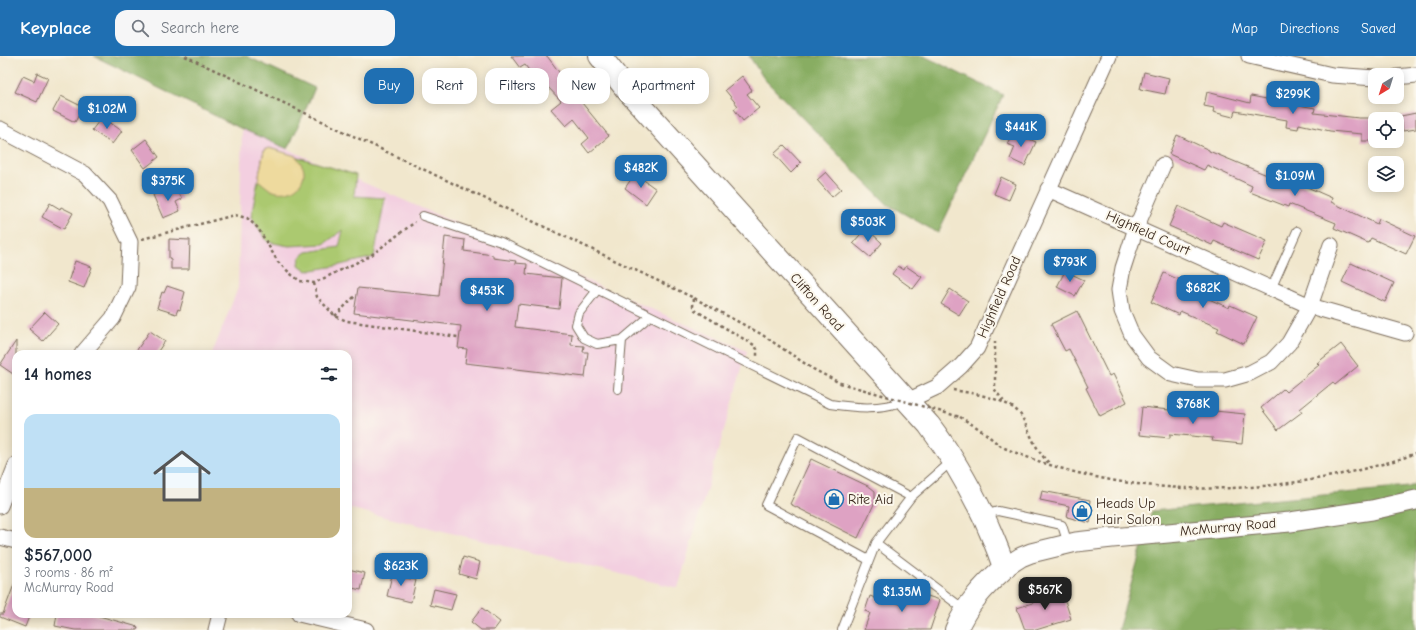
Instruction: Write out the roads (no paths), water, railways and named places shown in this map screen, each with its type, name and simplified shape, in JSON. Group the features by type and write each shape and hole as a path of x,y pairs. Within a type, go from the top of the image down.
{"main road":[{"name":"Clifton Road","path":"600,56 627,90 929,425 963,474 983,515 1004,568"},
{"name":"McMurray Road","path":"961,620 982,589 1004,568"}],"street":[{"name":"Highfield Road","path":"906,401 937,387 961,366 977,348 1048,188 1109,56"},
{"path":"1249,56 1332,75 1368,78"},
{"path":"1404,76 1416,75"},
{"path":"0,129 84,174 110,201 130,242 128,287 113,318 85,350"},
{"path":"1163,165 1136,228 1123,268 1119,290 1122,311 1132,336 1149,358 1171,374 1198,380 1225,380 1250,373 1271,362 1289,343 1310,306 1331,246"},
{"name":"Highfield Court","path":"1048,188 1310,306 1406,333"},
{"path":"0,506 12,475"},
{"name":"McMurray Road","path":"1004,568 1021,557 1031,553 1068,544 1112,538 1290,522 1372,510 1416,500"},
{"path":"0,537 12,540"},
{"path":"216,630 219,618"},
{"path":"316,618 366,630"}],"lane":[{"path":"423,216 501,242 830,404 855,408 890,406 906,401"},
{"path":"1271,289 1297,231"},
{"path":"598,289 579,312 576,325 584,338 597,344 622,340 650,316"},
{"path":"618,389 622,340"},
{"path":"869,560 766,505 798,437 911,497"},
{"path":"842,630 876,543 911,497 954,460"},
{"path":"983,515 998,511 1062,525 1068,544"},
{"path":"876,543 961,620"}],"place":[{"name":"Rite Aid","path":"834,499"},
{"name":"Heads Up Hair Salon","path":"1082,511"}]}
